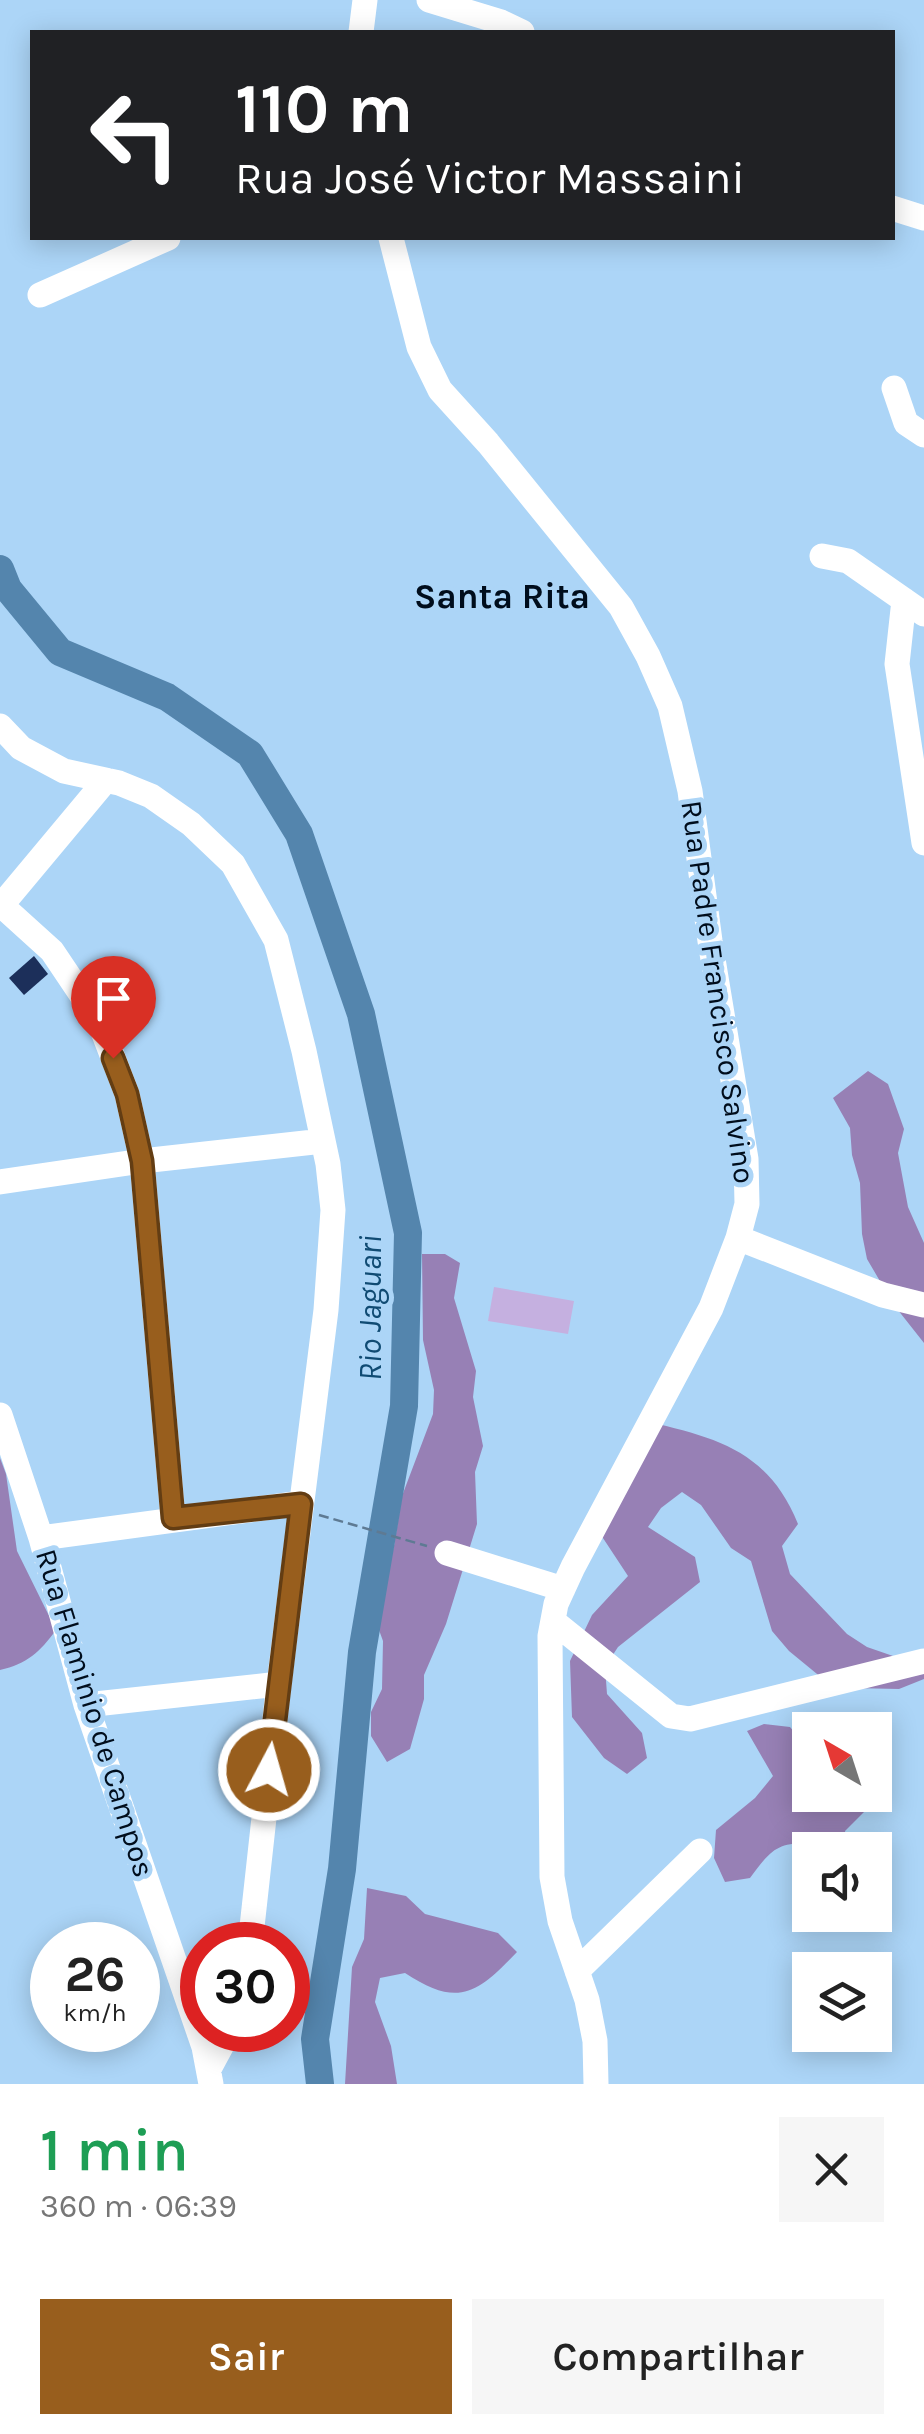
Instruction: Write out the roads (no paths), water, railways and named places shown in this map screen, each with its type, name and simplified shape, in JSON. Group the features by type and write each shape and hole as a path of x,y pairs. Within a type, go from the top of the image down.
{"street":[{"path":"361,30 365,0"},
{"path":"429,0 516,30"},
{"path":"895,209 924,218"},
{"path":"40,294 163,240"},
{"name":"Rua Padre Francisco Salvino","path":"392,240 420,347 440,390 621,608 670,706 690,790 746,1159 747,1204 711,1308 563,1589 550,1636 552,1877 560,1921 595,2041 596,2084"},
{"path":"894,388 906,423 924,436"},
{"path":"822,556 848,561 914,606 897,664 924,843"},
{"path":"0,726 21,748 64,770 151,796 191,824 234,864 276,940 304,1051 333,1210 326,1310 253,1922"},
{"path":"106,780 0,905 52,951 99,1021 127,1094 142,1161 173,1518"},
{"path":"0,1182 142,1161 323,1142"},
{"path":"738,1238 884,1295 924,1306"},
{"name":"Rua Flaminio de Campos","path":"0,1415 41,1538 86,1704 211,2076"},
{"path":"41,1538 173,1518 301,1506"},
{"path":"447,1552 563,1589"},
{"path":"553,1621 671,1716 690,1718 924,1661"},
{"path":"86,1704 279,1684"},
{"path":"577,1970 700,1851"},
{"path":"211,2076 221,2052"}],"waterway":[{"name":"Rio Jaguari","path":"0,569 8,589 60,652 167,697 250,754 299,834 361,1014 408,1233 404,1406 362,1652 342,1869 315,2039 320,2084"}],"district":[{"name":"Santa Rita","path":"502,596"}]}
